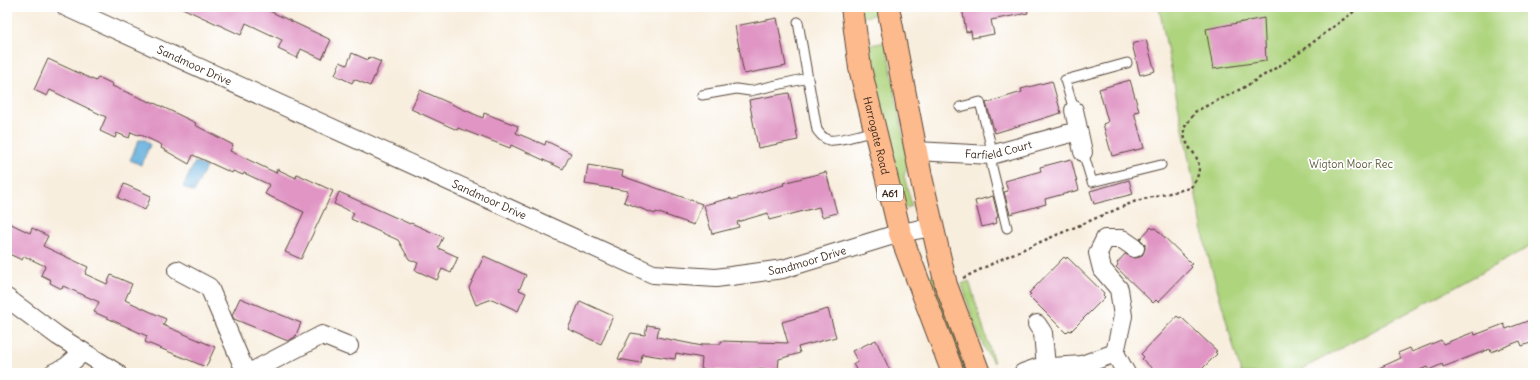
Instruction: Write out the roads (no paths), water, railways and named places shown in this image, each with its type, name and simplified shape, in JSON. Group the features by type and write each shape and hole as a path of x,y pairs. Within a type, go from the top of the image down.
{"highway":[{"name":"Harrogate Road","path":"852,7 860,68 900,233 953,373"},
{"path":"888,7 916,151 946,285 979,373"}],"street":[{"name":"Sandmoor Drive","path":"66,7 653,274 716,278 783,269 900,233 932,227"},
{"path":"1074,110 1083,152"},
{"name":"Farfield Court","path":"916,151 991,155 1078,131"},
{"path":"1126,373 1118,343 1123,316 1126,310 1119,289 1102,269 1098,253 1105,239 1122,239 1135,248"},
{"path":"177,270 209,287 248,373 322,335 349,346"},
{"path":"7,298 58,336 117,373"},
{"path":"1037,324 1044,333 1056,369"},
{"path":"1023,373 1037,368 1056,369 1082,365 1118,343"},
{"path":"53,373 66,367 84,352"}],"lane":[{"path":"798,22 818,130 821,136 829,140 838,140 875,131"},
{"path":"1074,110 1065,80 1127,63"},
{"path":"702,95 736,89 750,91 808,78"},
{"path":"960,108 980,102 990,142 992,167 1006,228"},
{"path":"1083,152 1092,182 1161,165"}],"water":[{"path":"139,140 146,140 150,145 141,165 130,160"},
{"path":"195,162 206,167 194,192 183,187"}],"park label":[{"name":"Wigton Moor Rec","path":"1351,164"}]}
